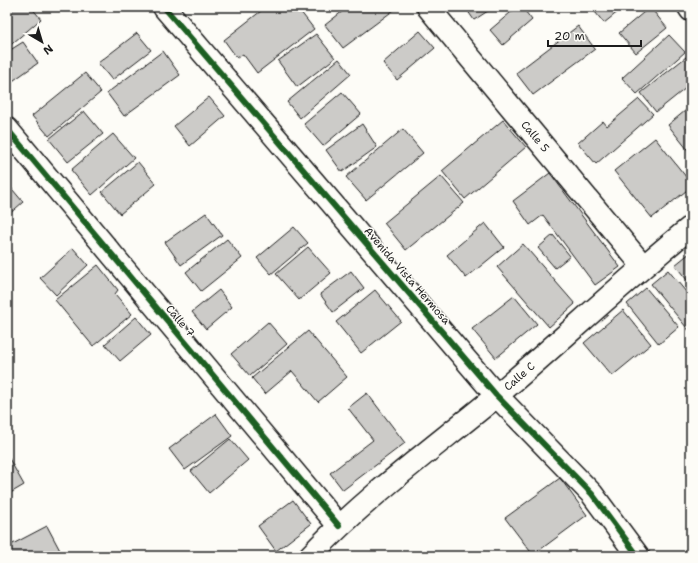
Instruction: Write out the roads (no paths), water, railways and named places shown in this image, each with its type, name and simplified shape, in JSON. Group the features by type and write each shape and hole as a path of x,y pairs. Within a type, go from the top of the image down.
{"street":[{"name":"Avenida Vista Hermosa","path":"164,7 496,395 592,494 638,556"},
{"name":"Calle 5","path":"428,7 642,266"},
{"name":"Calle 7","path":"7,129 338,526"},
{"name":"Calle C","path":"310,556 338,526 496,395 642,266 691,227"}]}
